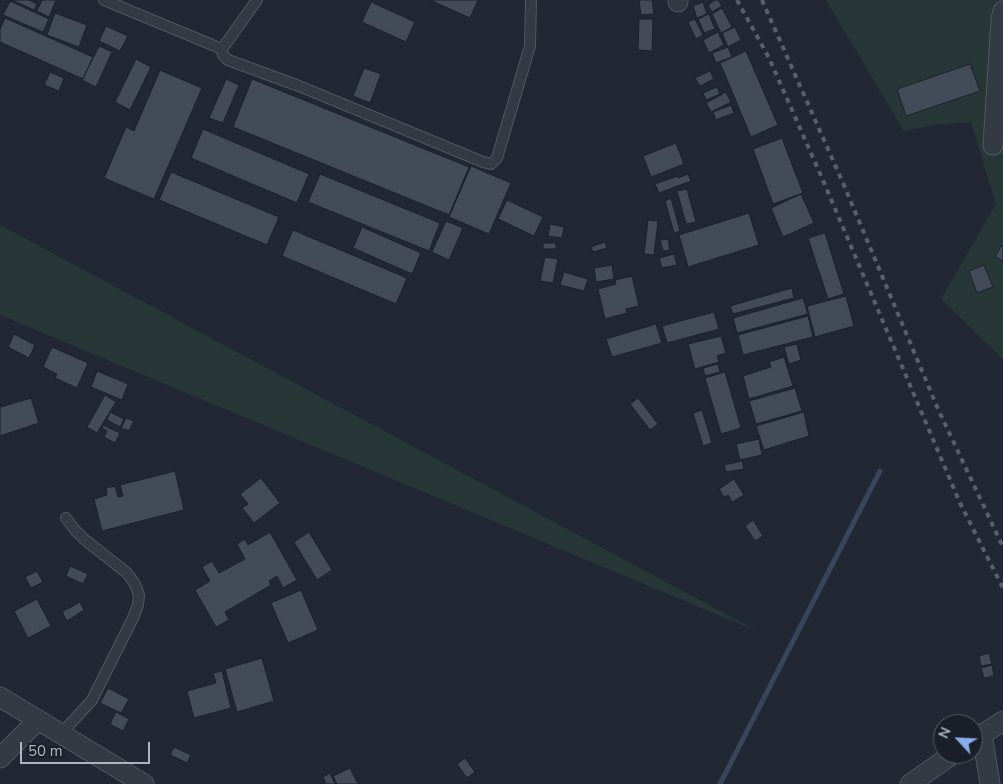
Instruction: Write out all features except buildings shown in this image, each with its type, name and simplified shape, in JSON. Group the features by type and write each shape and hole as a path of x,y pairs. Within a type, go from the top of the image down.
{"street":[{"path":"993,145 1003,11"},
{"path":"0,697 144,784"},
{"path":"0,758 38,720"},
{"path":"983,733 1003,721"},
{"path":"983,759 990,784"},
{"path":"910,784 939,764"}],"lane":[{"path":"104,0 222,49"},
{"path":"257,0 222,49 223,55 228,60 299,86 491,164 497,158 530,46 531,0"},
{"path":"61,734 92,700 133,618 139,595 135,584 127,573 80,534 66,518"}],"shaded area":[{"path":"826,0 1003,0 1003,359 941,299 996,204 971,122 941,124 904,131"},
{"path":"0,225 759,632 0,315"}],"waterway":[{"path":"720,784 880,471"}],"railway":[{"path":"737,0 769,58 960,503 1003,588"},
{"path":"762,0 843,183 938,409 1003,547"}]}
